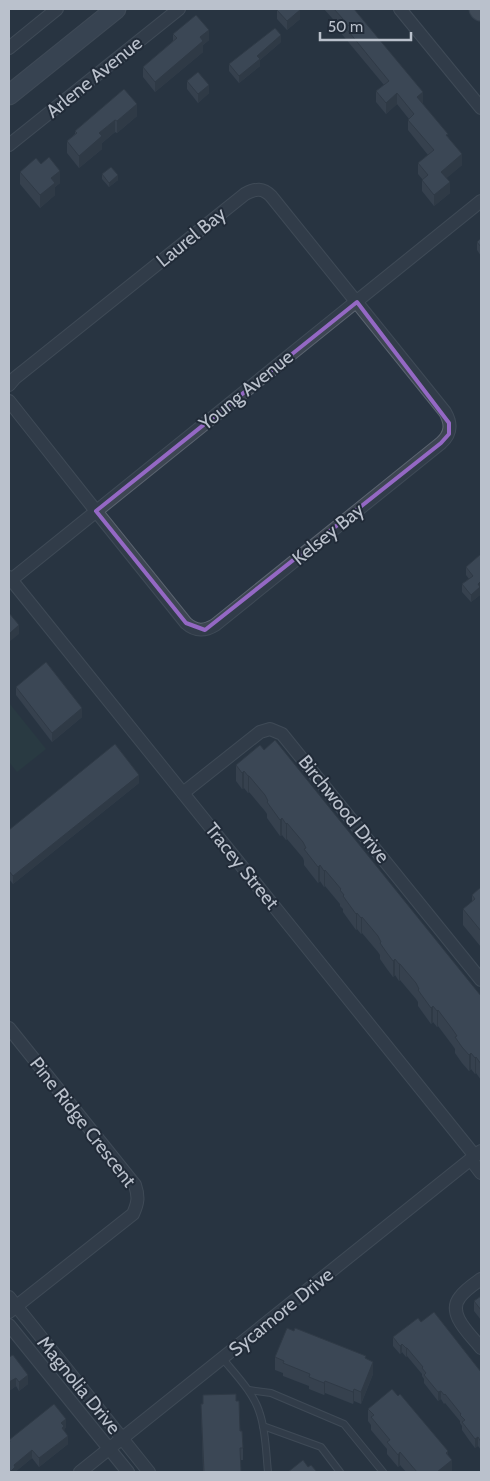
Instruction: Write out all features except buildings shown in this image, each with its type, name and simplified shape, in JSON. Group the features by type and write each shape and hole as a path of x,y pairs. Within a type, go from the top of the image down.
{"street":[{"path":"9,48 57,9"},
{"path":"9,95 116,9"},
{"name":"Arlene Avenue","path":"9,145 179,9"},
{"path":"400,9 481,108"},
{"name":"Laurel Bay","path":"9,384 238,200 255,190 264,190 271,196 357,302"},
{"name":"Young Avenue","path":"10,578 96,512 481,201"},
{"name":"Kelsey Bay","path":"96,512 186,623 195,630 205,630 215,625 441,444 449,434 448,417 357,302"},
{"path":"9,401 96,512"},
{"name":"Tracey Street","path":"10,578 476,1156 481,1173"},
{"name":"Birchwood Drive","path":"183,793 260,732 270,729 282,734 481,980"},
{"name":"Pine Ridge Crescent","path":"9,1028 135,1185 138,1195 138,1204 133,1214 11,1305"},
{"name":"Sycamore Drive","path":"80,1472 476,1156"},
{"path":"481,1279 460,1296 456,1303 455,1312 458,1319 481,1348"},
{"name":"Magnolia Drive","path":"11,1305 149,1472"},
{"name":"Magnolia Drive","path":"9,1325 128,1472"}],"lane":[{"path":"223,1358 248,1390 260,1412 268,1472"},
{"path":"248,1390 270,1393 344,1424 383,1472"},
{"path":"263,1426 321,1447 340,1472"}],"highlighted area":[{"path":"357,302 449,423 449,434 441,443 205,630 186,623 96,511"}],"green space":[{"path":"9,703 46,749 17,772 9,762"}]}
